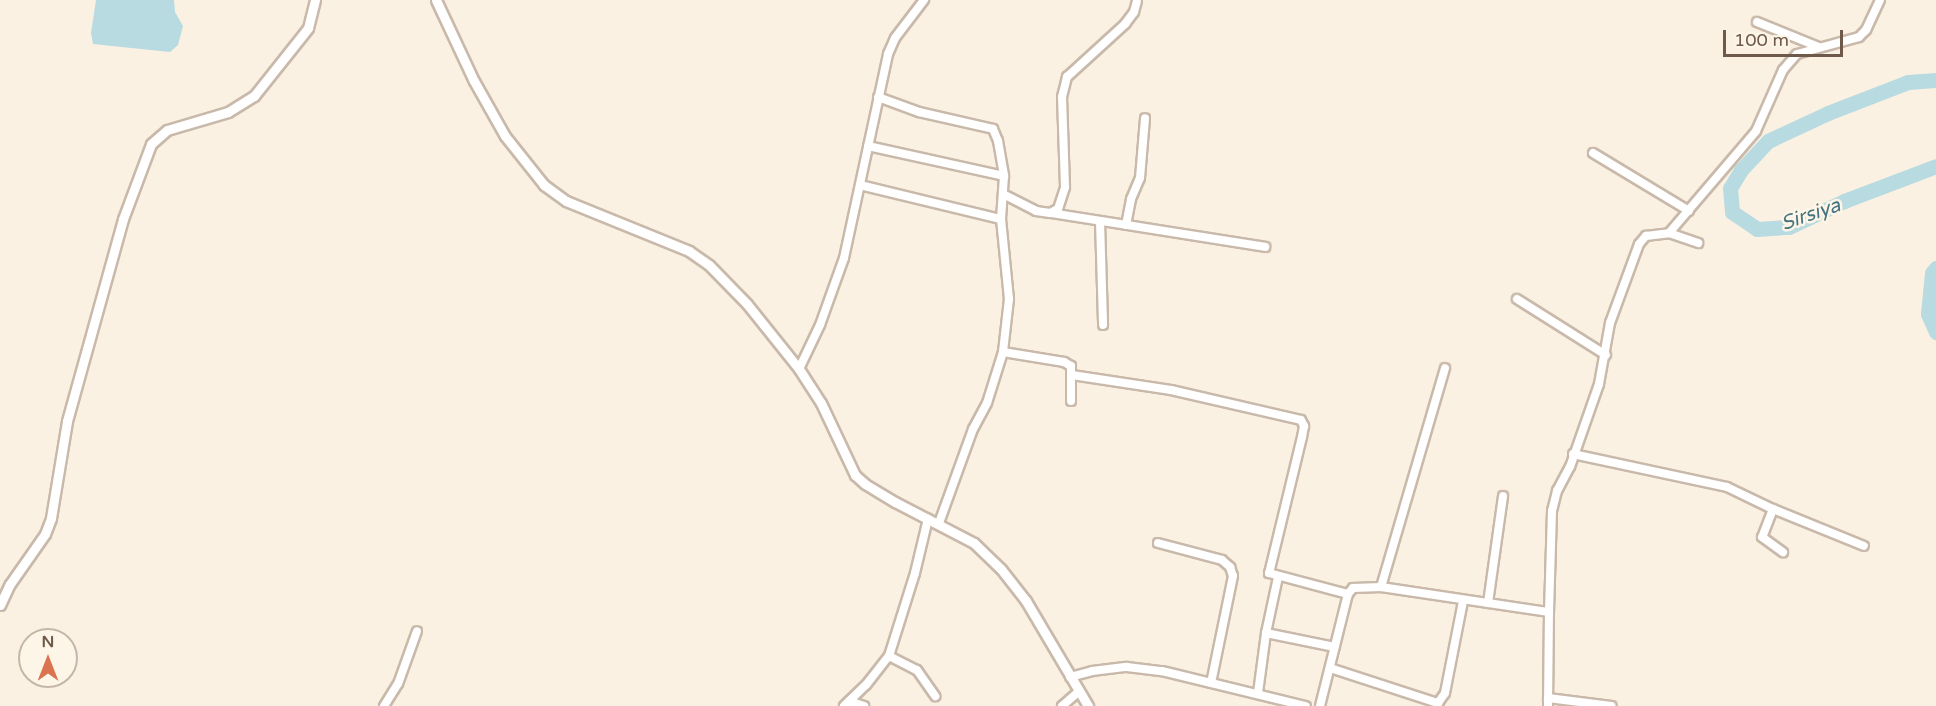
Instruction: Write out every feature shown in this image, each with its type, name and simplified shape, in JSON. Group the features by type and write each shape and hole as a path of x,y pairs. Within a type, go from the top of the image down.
{"street":[{"path":"0,605 10,584 45,534 51,518 67,422 123,219 151,144 167,130 228,112 254,96 308,28 315,0"},
{"path":"436,0 474,81 495,118 520,158 543,185 566,201 689,251 709,265 747,304 799,369 822,403 855,475 865,484 974,543 1001,569 1026,601 1088,706"},
{"path":"799,369 820,325 844,258 878,97 895,38 924,0"},
{"path":"1669,233 1756,131 1783,70 1797,54 1859,37 1866,30 1880,0"},
{"path":"1050,213 1058,209 1065,187 1062,97 1067,77 1125,24 1134,12 1137,1"},
{"path":"1757,22 1820,47"},
{"path":"878,97 919,112 993,129 1004,176 1005,195 1001,219 1009,299 1003,352 987,403 973,429 939,523"},
{"path":"1126,225 1131,199 1140,178 1145,118"},
{"path":"868,146 1004,176"},
{"path":"1593,153 1689,210"},
{"path":"860,185 1001,219"},
{"path":"1005,195 1025,207 1050,213 1265,247"},
{"path":"1100,221 1103,325"},
{"path":"1611,706 1548,702 1552,511 1557,492 1570,468 1606,355 1610,323 1639,244 1646,236 1669,233 1698,243"},
{"path":"1517,300 1606,355"},
{"path":"1003,352 1064,362 1071,366 1071,401"},
{"path":"1381,587 1445,368"},
{"path":"1072,375 1171,390 1301,420 1304,426 1302,437 1270,561 1269,573 1348,594"},
{"path":"1573,454 1727,487 1773,509 1864,546"},
{"path":"1488,603 1503,496"},
{"path":"1773,509 1762,537 1783,552"},
{"path":"846,704 866,685 889,656 915,573 928,519"},
{"path":"1158,543 1222,560 1230,567 1233,576 1211,683"},
{"path":"1258,693 1266,633 1278,577"},
{"path":"1320,706 1348,594 1353,588 1381,587 1549,612"},
{"path":"1330,668 1438,703 1444,693 1463,601"},
{"path":"384,706 398,684 417,631"},
{"path":"1266,633 1335,647"},
{"path":"889,656 917,670 935,696"},
{"path":"1070,677 1092,671 1127,667 1162,671 1306,706"},
{"path":"1062,706 1079,691"},
{"path":"846,704 864,706"}],"water":[{"path":"96,0 174,0 175,12 183,26 178,45 170,52 93,44 91,33"}],"waterway":[{"name":"Sirsiya","path":"1936,80 1908,82 1828,113 1768,141 1741,170 1730,188 1732,212 1757,229 1789,227 1844,201 1936,166"},
{"name":"Sirsiya","path":"1936,268 1932,273 1928,314 1936,332"}]}
